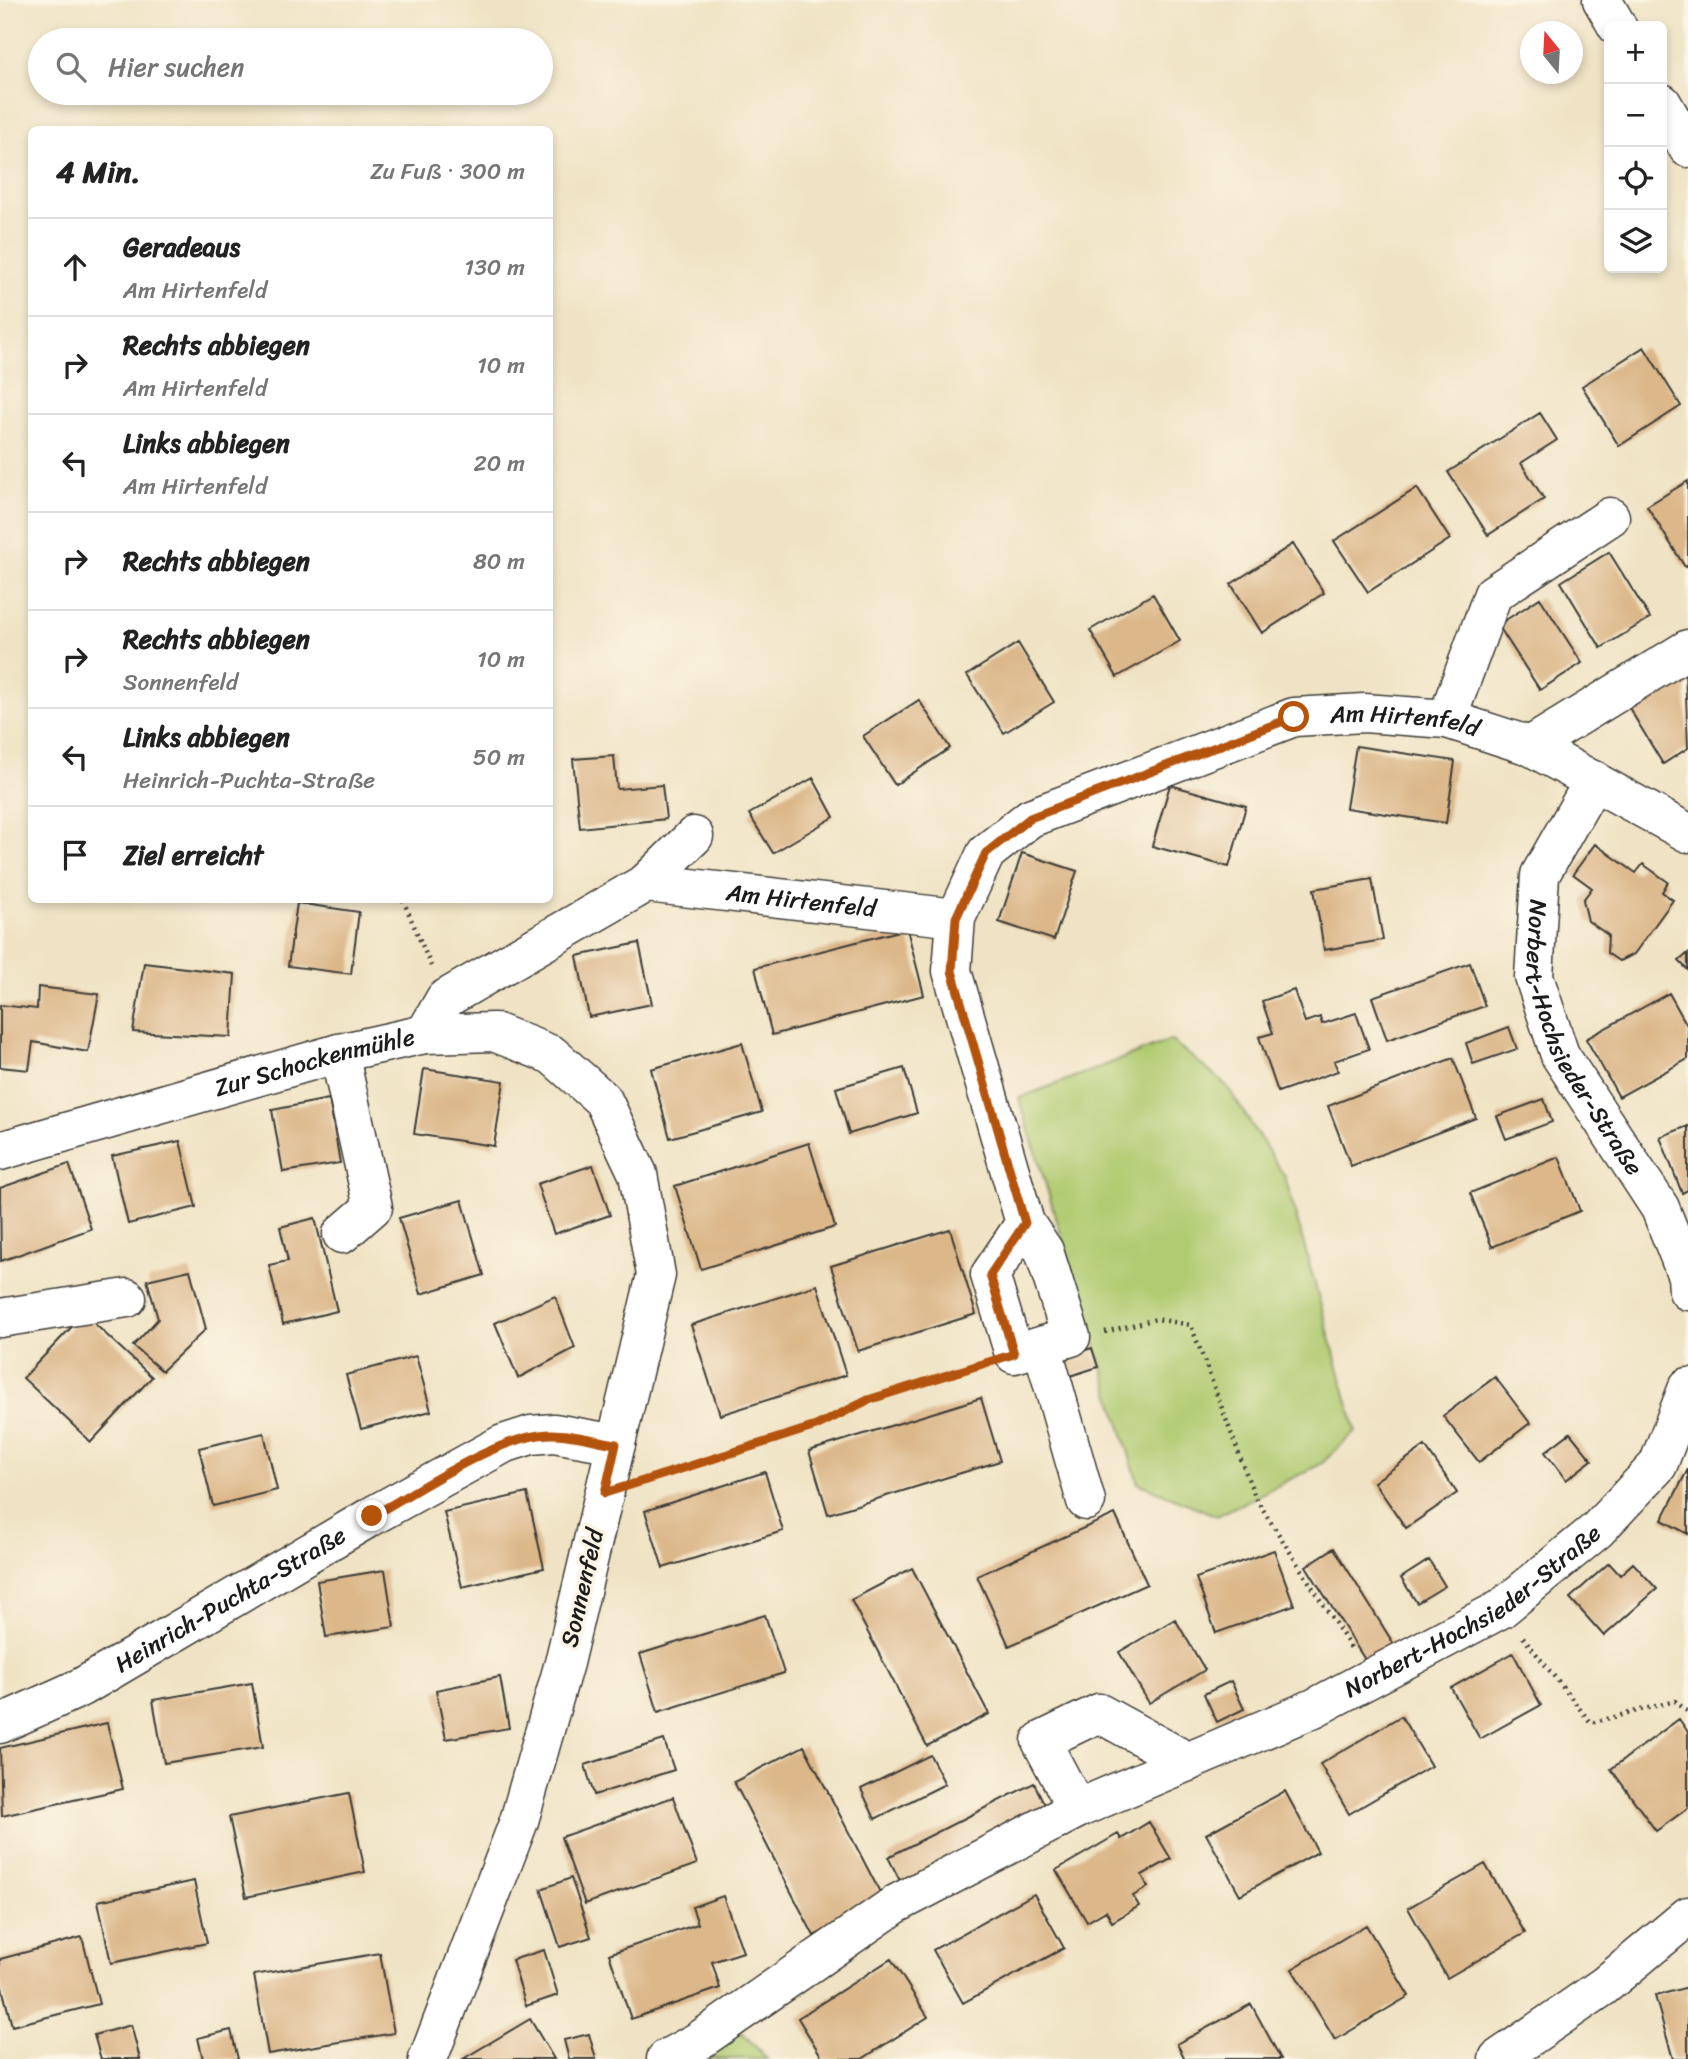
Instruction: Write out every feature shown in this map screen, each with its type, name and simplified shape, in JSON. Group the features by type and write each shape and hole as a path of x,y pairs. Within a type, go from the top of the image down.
{"street":[{"path":"1602,0 1614,21"},
{"path":"1667,112 1688,148"},
{"path":"1447,719 1493,594 1609,517"},
{"path":"1530,746 1688,649"},
{"name":"Am Hirtenfeld","path":"1042,1346 1044,1251 1025,1223 952,971 956,918 986,853 1030,818 1294,717 1364,713 1447,719 1530,746 1594,780 1682,821"},
{"name":"Norbert-Hochsieder-Straße","path":"1594,780 1540,875 1534,977 1560,1055 1660,1208 1687,1276 1688,1291"},
{"path":"445,999 646,883 694,836"},
{"name":"Am Hirtenfeld","path":"646,883 956,918"},
{"name":"Zur Schockenmühle","path":"0,1151 339,1053 425,1034 445,999"},
{"name":"Sonnenfeld","path":"425,1034 494,1032 552,1055 603,1100 638,1174 656,1275 564,1663 519,1821 428,2059"},
{"path":"339,1053 373,1207 342,1234"},
{"path":"1025,1223 990,1275 1042,1346 1086,1501"},
{"path":"0,1318 127,1298"},
{"name":"Norbert-Hochsieder-Straße","path":"1077,1809 1314,1708 1501,1609 1597,1530 1658,1465 1688,1387"},
{"name":"Heinrich-Puchta-Straße","path":"0,1724 82,1687 372,1516 503,1444 531,1435 554,1433 616,1444"},
{"path":"666,2059 697,2042 896,1904 1077,1809 1041,1741 1099,1713 1188,1762"},
{"path":"1498,2059 1605,1986 1688,1916"}],"path":[{"path":"404,903 445,999"},
{"path":"605,1493 816,1426 868,1400 1042,1346 1156,1319 1191,1325 1255,1497 1370,1678"},
{"path":"1501,1609 1591,1723 1675,1701 1688,1712"}],"green space":[{"path":"1171,1040 1226,1085 1285,1177 1356,1431 1321,1464 1217,1516 1138,1483 1019,1098"},
{"path":"739,2029 767,2059 687,2059"}],"building":[{"path":"1644,347 1681,406 1619,446 1582,386"},
{"path":"1540,413 1557,440 1521,463 1544,499 1488,535 1448,472"},
{"path":"1688,481 1688,565 1685,567 1647,506"},
{"path":"1417,488 1450,539 1368,592 1334,541"},
{"path":"1293,544 1324,593 1262,633 1231,584"},
{"path":"1609,552 1650,618 1601,648 1561,582"},
{"path":"1153,594 1180,641 1117,677 1090,630"},
{"path":"1540,598 1582,663 1540,690 1498,625"},
{"path":"1018,643 1054,702 1004,733 967,675"},
{"path":"1685,671 1688,748 1663,764 1628,706"},
{"path":"919,700 950,748 895,785 863,736"},
{"path":"1356,746 1455,761 1446,823 1346,808"},
{"path":"614,756 617,789 662,785 666,819 580,828 573,759"},
{"path":"813,778 834,817 773,853 749,814"},
{"path":"1170,785 1246,806 1229,867 1152,846"},
{"path":"1595,844 1636,873 1643,864 1668,882 1662,892 1673,900 1634,954 1619,961 1607,953 1608,935 1588,921 1583,900 1592,888 1573,874"},
{"path":"1022,853 1077,871 1054,940 999,922"},
{"path":"1372,879 1383,940 1324,950 1314,889"},
{"path":"297,903 359,912 351,974 288,966"},
{"path":"907,929 924,995 772,1035 755,968"},
{"path":"639,943 652,1004 589,1017 577,956"},
{"path":"1688,953 1688,970 1679,961"},
{"path":"144,963 235,974 231,1037 133,1032"},
{"path":"1470,963 1485,1006 1387,1040 1372,997"},
{"path":"38,987 99,994 88,1052 33,1042 29,1070 0,1067 0,1005 37,1009"},
{"path":"1294,990 1305,1022 1320,1017 1322,1024 1356,1013 1369,1049 1334,1061 1338,1071 1278,1092 1259,1037 1273,1033 1262,1001"},
{"path":"1669,993 1688,1027 1688,1059 1619,1097 1586,1039"},
{"path":"1509,1027 1517,1049 1473,1064 1466,1043"},
{"path":"742,1043 762,1112 670,1138 651,1069"},
{"path":"1453,1058 1476,1118 1351,1166 1328,1106"},
{"path":"904,1068 917,1113 849,1134 836,1088"},
{"path":"424,1069 504,1081 494,1146 414,1134"},
{"path":"329,1099 340,1163 283,1172 272,1110"},
{"path":"1544,1099 1552,1122 1506,1139 1497,1116"},
{"path":"1688,1126 1688,1190 1682,1193 1660,1137"},
{"path":"180,1141 196,1207 128,1224 112,1156"},
{"path":"809,1143 835,1227 701,1269 675,1186"},
{"path":"1559,1157 1580,1211 1492,1247 1470,1193"},
{"path":"69,1164 91,1229 1,1261 0,1188"},
{"path":"593,1165 610,1215 554,1234 537,1184"},
{"path":"462,1200 484,1275 421,1294 399,1218"},
{"path":"315,1218 337,1311 283,1324 269,1265 288,1261 280,1227"},
{"path":"950,1229 976,1314 858,1351 831,1266"},
{"path":"190,1270 206,1329 162,1371 133,1346 158,1319 147,1280"},
{"path":"817,1285 846,1375 720,1415 691,1325"},
{"path":"555,1296 575,1348 518,1378 495,1323"},
{"path":"84,1314 152,1377 91,1442 23,1378"},
{"path":"1092,1348 1098,1367 1070,1376 1064,1357"},
{"path":"416,1356 431,1411 361,1429 346,1375"},
{"path":"1495,1377 1530,1423 1479,1462 1443,1416"},
{"path":"981,1398 1000,1461 828,1514 809,1451"},
{"path":"264,1433 277,1490 213,1506 199,1448"},
{"path":"1570,1433 1592,1460 1566,1480 1545,1452"},
{"path":"1425,1446 1457,1493 1406,1528 1374,1482"},
{"path":"1688,1469 1688,1534 1662,1520"},
{"path":"765,1472 783,1531 663,1568 645,1511"},
{"path":"527,1493 544,1568 462,1587 444,1512"},
{"path":"1115,1514 1147,1584 1009,1646 977,1576"},
{"path":"1334,1548 1395,1646 1367,1663 1306,1566"},
{"path":"1274,1550 1294,1605 1216,1633 1196,1578"},
{"path":"1429,1560 1445,1586 1417,1603 1401,1578"},
{"path":"1609,1563 1620,1575 1633,1563 1657,1589 1604,1636 1570,1598"},
{"path":"912,1568 989,1714 927,1746 851,1600"},
{"path":"385,1570 394,1627 326,1637 317,1581"},
{"path":"765,1615 784,1673 658,1712 640,1654"},
{"path":"1175,1619 1205,1670 1149,1703 1119,1652"},
{"path":"1513,1653 1541,1705 1480,1739 1451,1688"},
{"path":"500,1677 509,1728 446,1739 436,1690"},
{"path":"1231,1681 1244,1709 1217,1722 1204,1694"},
{"path":"252,1683 263,1747 164,1763 153,1700"},
{"path":"1401,1716 1431,1766 1349,1814 1320,1764"},
{"path":"1679,1719 1688,1732 1688,1808 1656,1831 1611,1769"},
{"path":"107,1723 123,1789 2,1816 0,1748"},
{"path":"664,1740 674,1770 594,1795 585,1765"},
{"path":"804,1746 884,1900 814,1936 734,1782"},
{"path":"930,1755 945,1784 875,1819 861,1789"},
{"path":"1034,1783 1048,1811 902,1885 888,1857"},
{"path":"1285,1791 1318,1852 1240,1895 1206,1834"},
{"path":"349,1793 365,1872 246,1897 229,1817"},
{"path":"673,1797 697,1864 585,1904 561,1837"},
{"path":"1149,1822 1171,1859 1142,1875 1148,1887 1133,1896 1139,1906 1112,1922 1106,1911 1087,1922 1056,1870 1118,1834 1121,1839"},
{"path":"1485,1864 1525,1933 1447,1978 1408,1908"},
{"path":"571,1878 591,1937 560,1947 541,1889"},
{"path":"194,1881 207,1943 111,1963 98,1901"},
{"path":"1034,1894 1064,1948 963,2003 933,1950"},
{"path":"723,1896 743,1952 712,1962 720,1988 631,2019 609,1954 698,1924 692,1907"},
{"path":"1366,1925 1409,1996 1335,2040 1292,1969"},
{"path":"82,1937 99,2004 12,2026 0,1980 0,1959"},
{"path":"544,1950 558,1995 526,2006 512,1960"},
{"path":"380,1953 394,2033 268,2054 254,1975"},
{"path":"891,1959 928,2017 862,2059 823,2059 798,2018"},
{"path":"1688,1987 1688,2059 1673,2059 1655,1996"},
{"path":"1251,2004 1281,2059 1185,2059 1177,2044"},
{"path":"530,2019 554,2059 463,2059"},
{"path":"131,2025 140,2059 101,2059 94,2035"},
{"path":"231,2030 238,2059 203,2059 198,2038"},
{"path":"589,2034 596,2059 569,2059 564,2040"}],"route":[{"path":"372,1516 503,1444 531,1435 554,1433 616,1444 605,1493 816,1426 868,1400 1014,1354 990,1275 1025,1223 952,971 956,918 986,853 1030,818 1294,717"}]}
